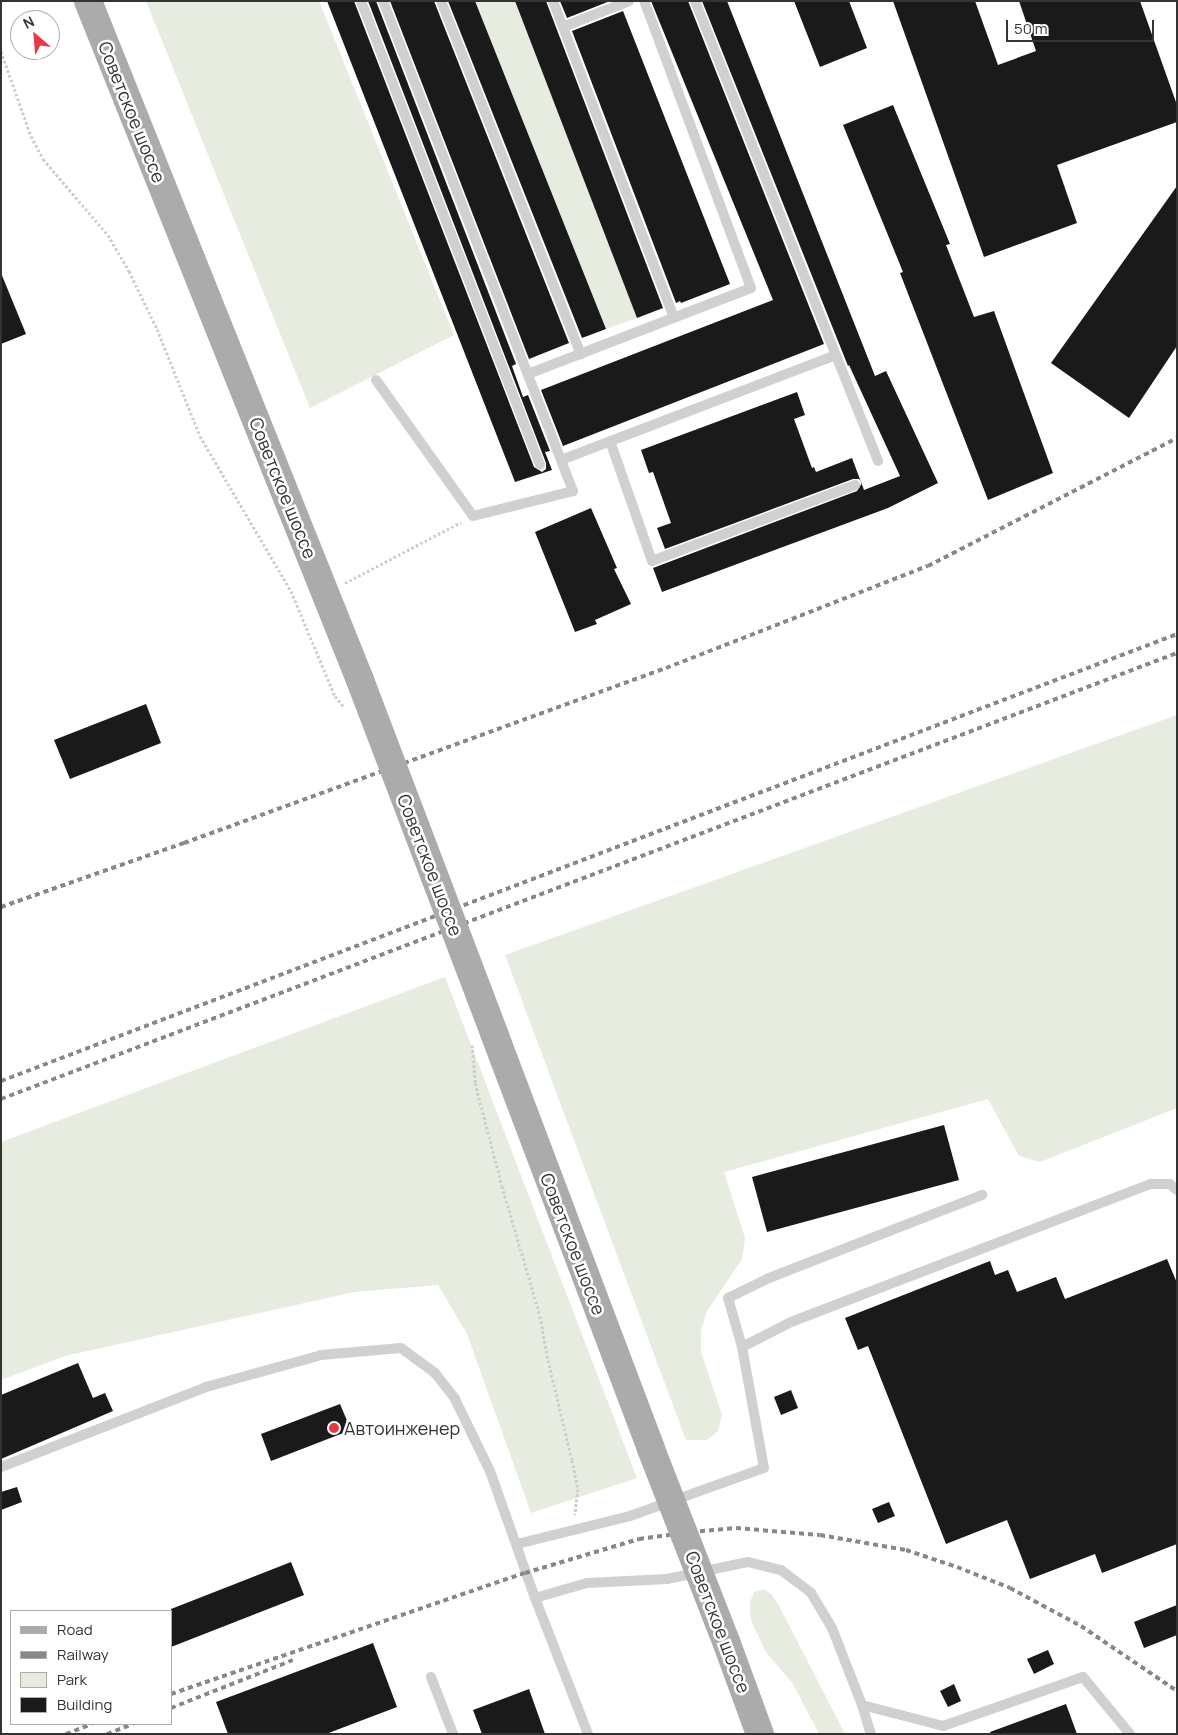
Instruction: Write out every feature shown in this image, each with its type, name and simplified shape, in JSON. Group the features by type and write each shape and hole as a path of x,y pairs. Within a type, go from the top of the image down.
{"main road":[{"name":"Советское шоссе","path":"88,1 360,680 483,1036 727,1644 760,1734"}],"lane":[{"path":"361,1 540,465"},
{"path":"376,380 473,516 573,491 383,1"},
{"path":"441,1 580,354"},
{"path":"553,1 674,318"},
{"path":"563,27 630,1"},
{"path":"528,374 751,288 644,1"},
{"path":"695,1 878,461"},
{"path":"561,460 836,355"},
{"path":"610,441 652,561 855,485"},
{"path":"742,1348 791,1322 1142,1187 1151,1184 1170,1184 1177,1190"},
{"path":"516,1544 630,1516 764,1468 742,1348 728,1298 769,1278 982,1195"},
{"path":"1,1467 206,1387 321,1355 400,1348 436,1373 455,1399 490,1471 535,1598 588,1734"},
{"path":"535,1598 587,1583 667,1580 748,1562 780,1570 811,1593 832,1628 872,1734"},
{"path":"431,1677 453,1734"},
{"path":"862,1705 943,1726 1083,1677 1130,1734"}],"path":[{"path":"1,51 31,136 43,159 108,235 129,271 157,329 200,436 291,591 335,696 350,713"},
{"path":"342,584 473,516"},
{"path":"483,1036 475,1083 502,1186 540,1316 548,1360 578,1489 576,1514 566,1531"}],"green space":[{"path":"146,1 319,1 454,335 310,408"},
{"path":"475,1 515,1 637,318 606,329"},
{"path":"1177,715 1177,1108 1040,1162 1019,1156 988,1099 724,1172 745,1238 742,1259 707,1311 701,1331 701,1352 722,1415 718,1431 707,1440 686,1440 505,955"},
{"path":"445,977 637,1478 531,1513 467,1334 438,1285 354,1292 65,1356 1,1380 1,1142"},
{"path":"764,1589 772,1595 778,1604 845,1734 819,1734 793,1684 766,1652 752,1623 750,1612 750,1602 754,1592"}],"building":[{"path":"327,1 354,1 534,467 542,472 546,469 546,463 368,1 376,1 516,364 512,366 523,397 528,395 550,451 545,452 552,470 515,482"},
{"path":"390,1 434,1 569,343 529,359"},
{"path":"448,1 475,1 606,329 582,338"},
{"path":"515,1 546,1 663,308 637,318"},
{"path":"560,1 610,1 567,18"},
{"path":"651,1 688,1 824,344 563,446 541,390 773,300"},
{"path":"702,1 727,1 875,376 886,371 938,483 888,508 662,592 653,568 857,491 862,484 864,490 900,476 848,366"},
{"path":"794,1 849,1 867,48 820,67"},
{"path":"893,1 975,1 998,65 1036,51 1019,1 1140,1 1177,105 1177,122 1057,165 1077,223 984,257"},
{"path":"623,11 730,284 681,303 680,301 676,303 572,31"},
{"path":"893,105 950,244 946,245 974,317 994,311 1053,473 988,500 900,273 903,272 843,125"},
{"path":"1177,186 1177,346 1129,418 1051,363"},
{"path":"1,273 26,334 1,344"},
{"path":"797,392 805,415 794,419 812,468 814,467 816,472 852,458 861,481 853,479 665,549 657,528 671,523 653,472 649,473 641,450"},
{"path":"591,508 617,568 614,569 631,604 595,620 597,624 575,632 535,532"},
{"path":"146,704 161,743 70,779 54,740"},
{"path":"944,1125 959,1180 767,1232 752,1177"},
{"path":"1167,1259 1177,1283 1177,1544 1102,1573 1095,1554 1030,1579 1007,1520 946,1544 868,1346 858,1350 845,1318 990,1261 995,1275 1008,1270 1017,1292 1056,1277 1065,1299"},
{"path":"78,1363 93,1398 105,1393 113,1411 1,1459 1,1395"},
{"path":"791,1390 798,1408 781,1415 774,1397"},
{"path":"340,1404 351,1430 271,1461 261,1434"},
{"path":"17,1487 22,1502 1,1510 1,1492"},
{"path":"889,1502 895,1516 878,1523 872,1509"},
{"path":"291,1562 304,1595 172,1647 171,1609"},
{"path":"1177,1605 1177,1635 1144,1648 1134,1622"},
{"path":"373,1643 397,1707 326,1734 228,1734 216,1702"},
{"path":"1048,1650 1054,1664 1034,1674 1027,1659"},
{"path":"954,1684 961,1701 948,1707 940,1691"},
{"path":"529,1689 545,1734 482,1734 473,1710"},
{"path":"1066,1704 1077,1734 991,1734 990,1732"}],"railway":[{"path":"1,907 184,843 666,668 928,566 1177,438"},
{"path":"1,1081 1177,634"},
{"path":"1,1099 1177,653"},
{"path":"172,1694 525,1573 639,1539 736,1528 820,1535 906,1550 957,1567 1010,1588 1081,1626 1177,1691"},
{"path":"172,1708 293,1660"},
{"path":"66,1734 89,1725"},
{"path":"107,1734 130,1725"}],"place":[{"name":"Автоинженер","path":"334,1428"}]}
